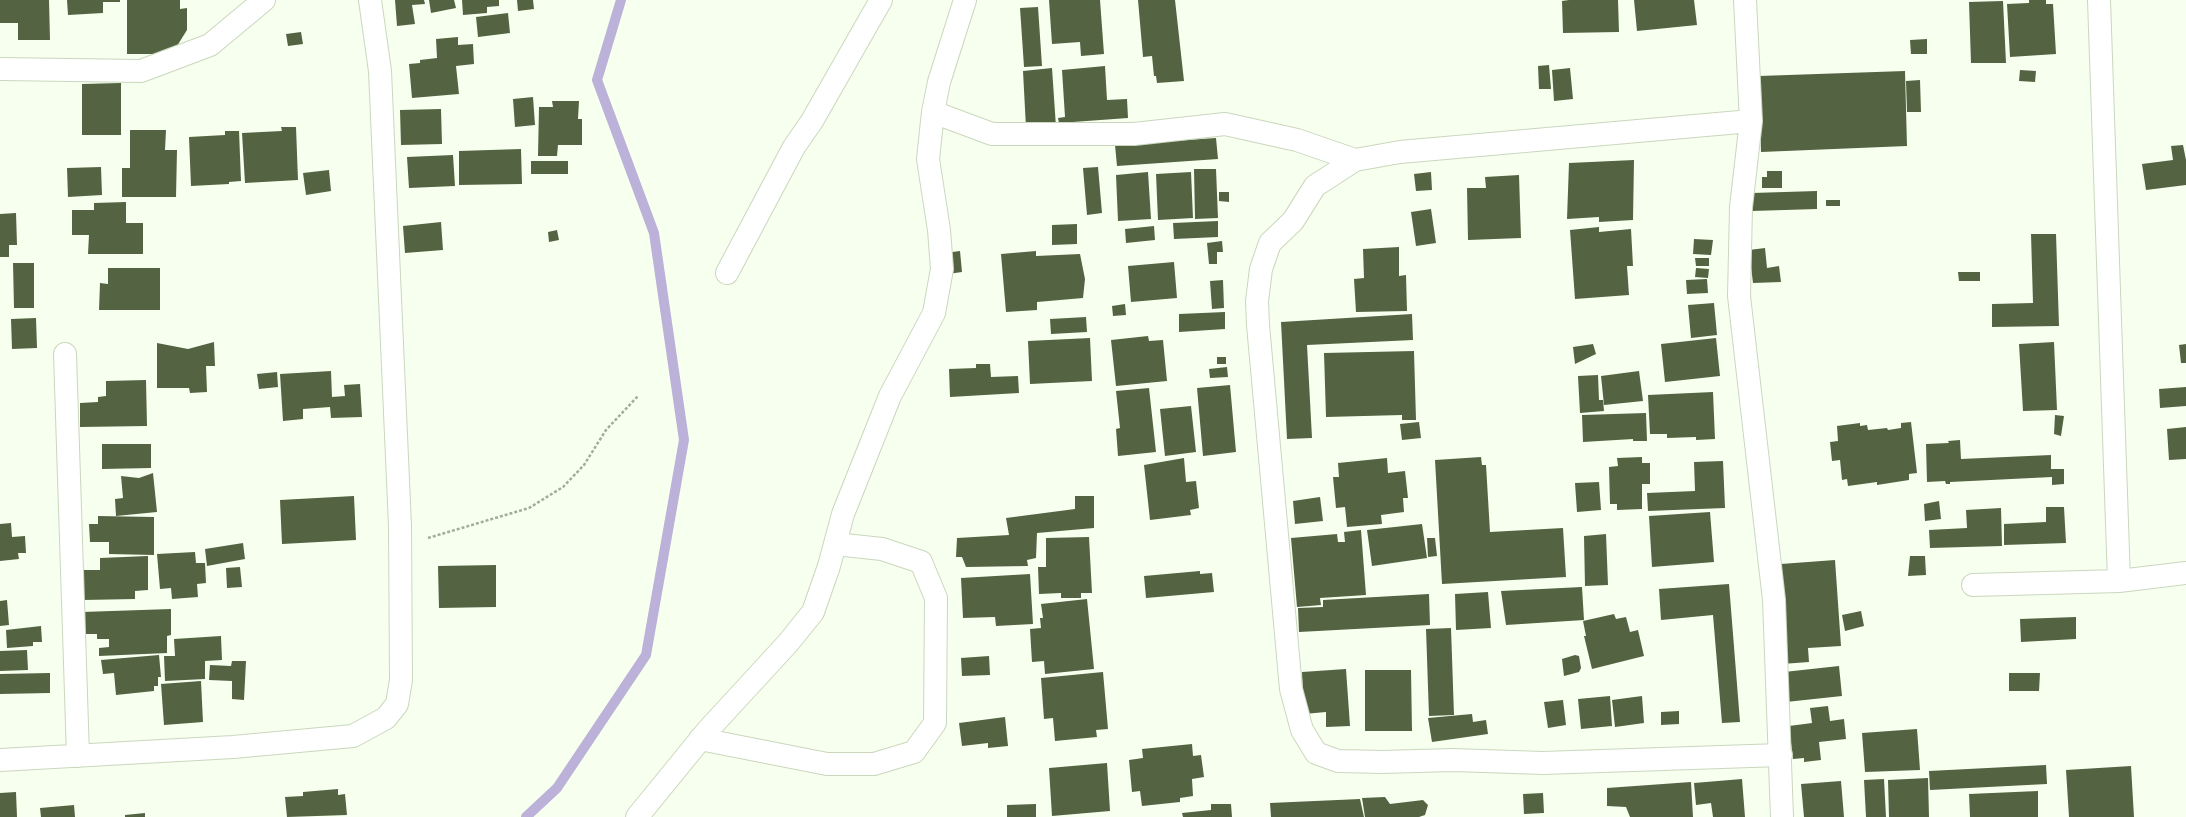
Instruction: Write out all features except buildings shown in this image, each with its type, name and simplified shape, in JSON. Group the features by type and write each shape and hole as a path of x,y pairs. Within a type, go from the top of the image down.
{"street":[{"path":"0,69 141,71 210,45 264,0"},
{"path":"0,760 233,747 353,736 386,718 397,704 401,680 400,547 380,71 370,0"},
{"path":"727,273 794,147 812,121 881,0"},
{"path":"637,817 700,739 788,643 813,612 843,514 890,396 934,313 942,269 939,230 928,159 933,112 939,82 964,0"},
{"path":"1745,0 1751,121 1741,207 1739,296 1774,600 1782,817"},
{"path":"2099,0 2119,581"},
{"path":"933,112 992,134 1134,134 1225,124 1297,140 1355,160"},
{"path":"1751,121 1400,152 1355,160 1315,186 1293,221 1270,243 1261,269 1257,301 1291,689 1302,730 1316,753 1338,761 1382,762 1453,760 1543,763 1780,755"},
{"path":"65,354 78,756"},
{"path":"700,739 827,764 874,764 914,752 935,723 936,598 921,562 882,549 835,544"},
{"path":"1973,585 2119,581 2186,573"}],"path":[{"path":"400,547 529,508 563,487 584,465 606,430 638,396"}],"waterway":[{"path":"526,817 557,788 646,655 684,440 654,233 597,80 621,0"}]}
